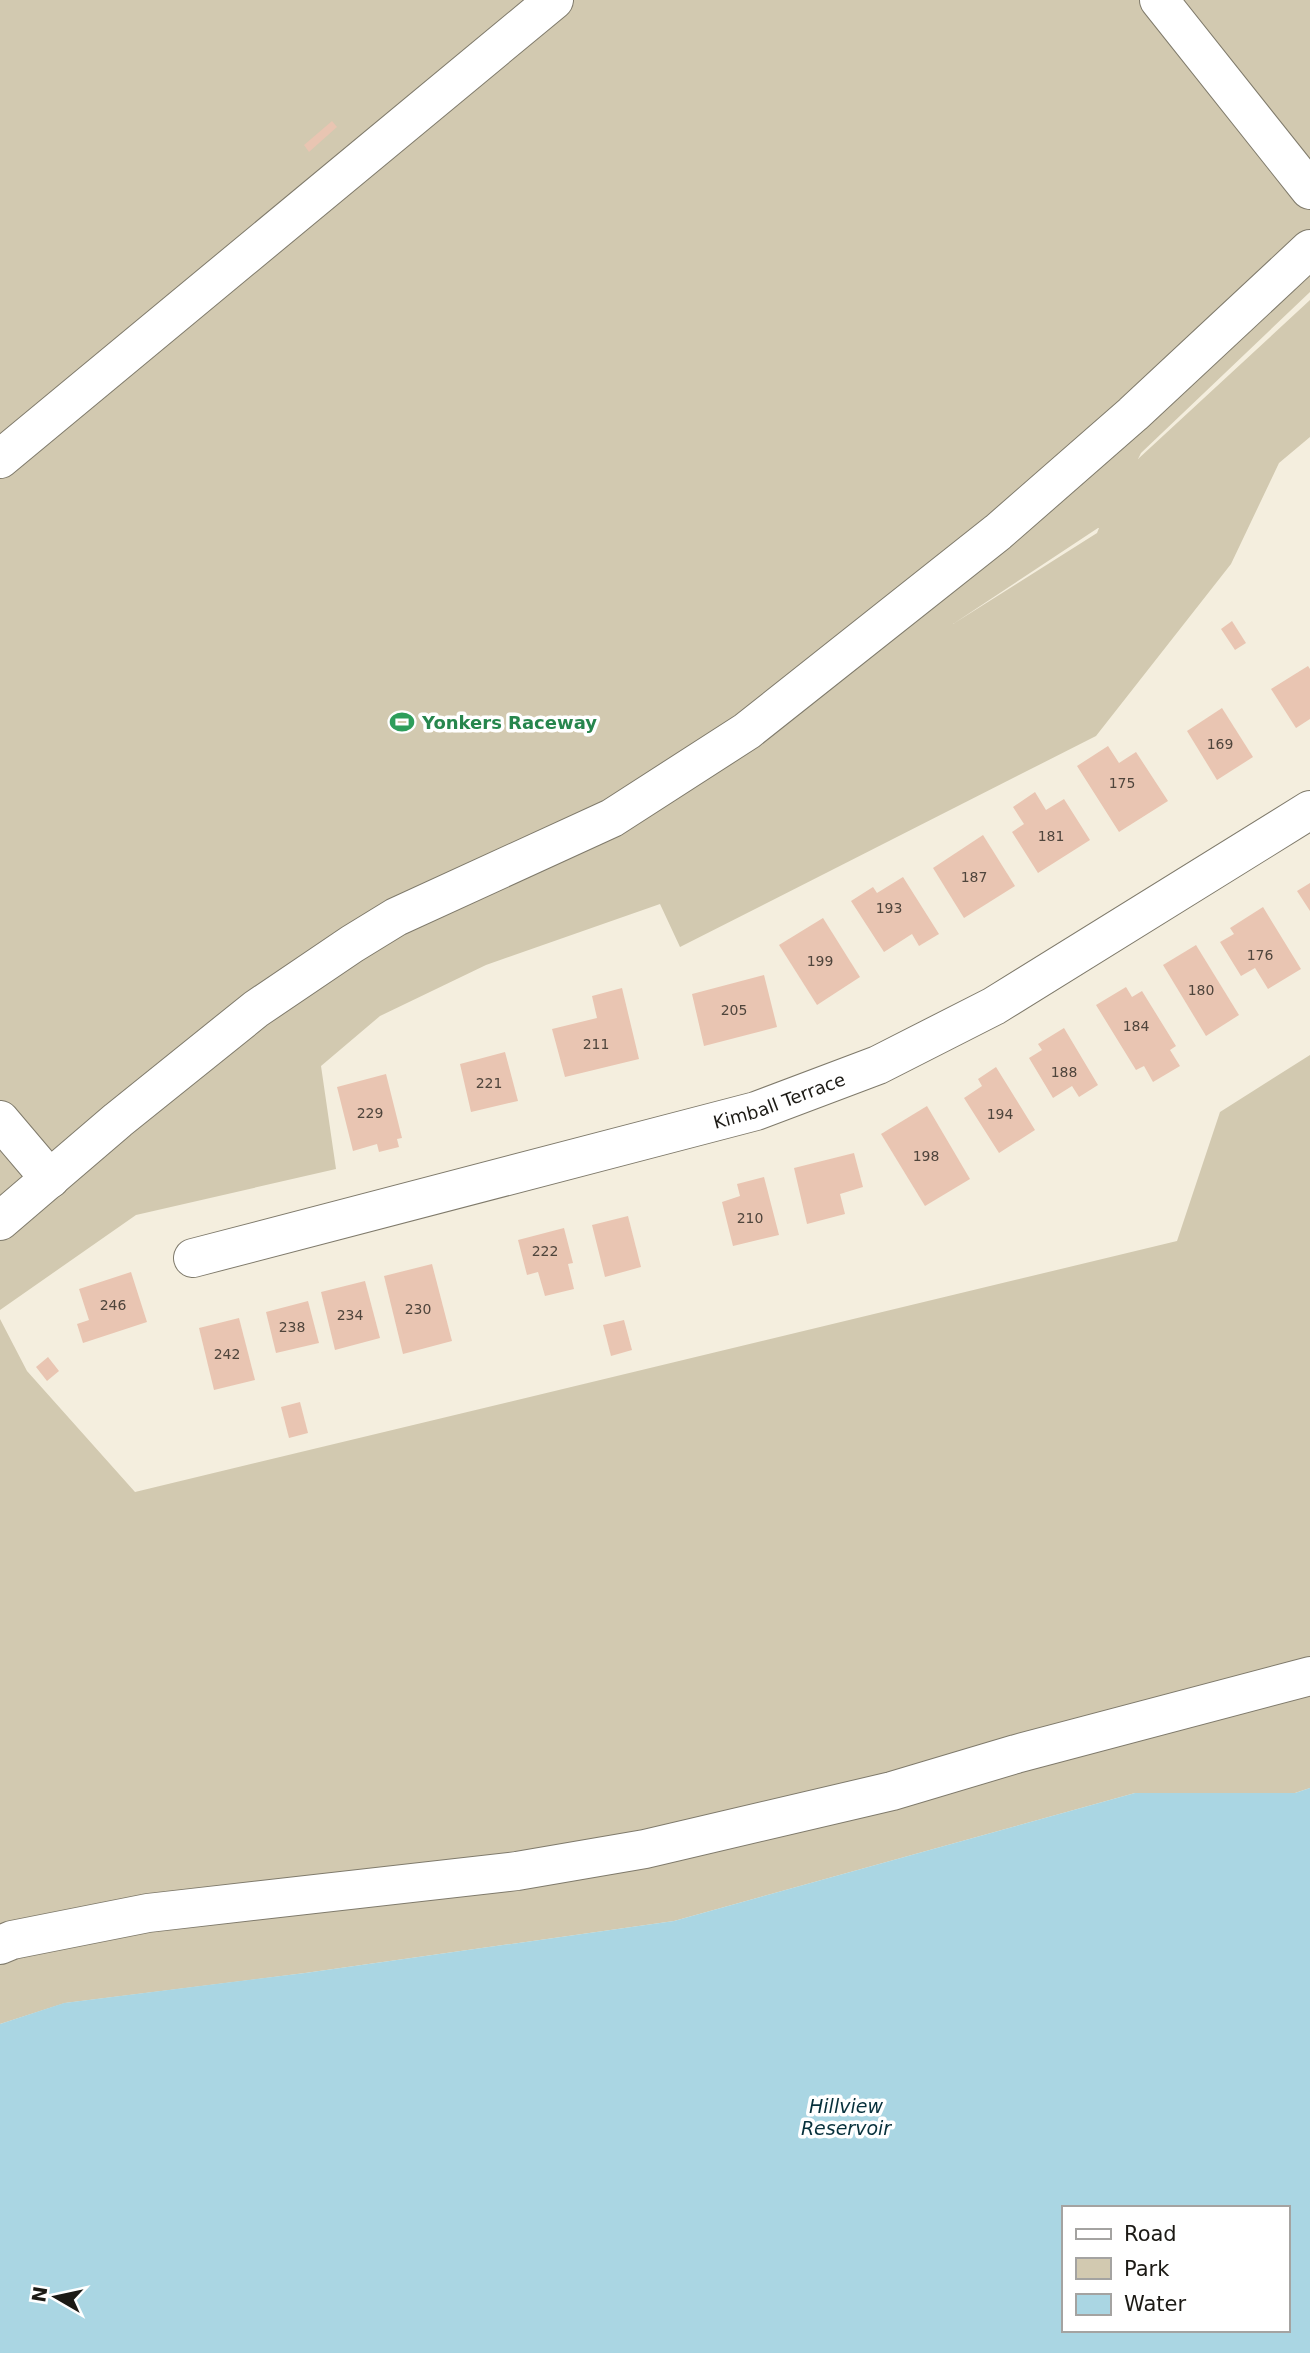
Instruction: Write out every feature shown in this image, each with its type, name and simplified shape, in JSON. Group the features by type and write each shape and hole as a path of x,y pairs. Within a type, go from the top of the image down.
{"street":[{"path":"0,459 554,0"},
{"path":"1159,0 1310,190"},
{"path":"0,1221 118,1120 257,1009 352,944 396,917 612,818 747,731 998,532 1133,414 1310,249"},
{"name":"Kimball Terrace","path":"193,1258 756,1111 878,1065 994,1006 1310,810"},
{"path":"0,1119 50,1179"},
{"path":"0,1945 12,1940 148,1913 517,1871 645,1849 892,1791 1016,1754 1310,1676"}],"green space":[{"name":"Yonkers Raceway","path":"0,0 1310,0 1310,292 1141,453 1138,459 1310,300 1310,437 1279,463 1231,564 1096,736 680,947 660,904 486,965 380,1016 321,1066 336,1169 136,1215 0,1310","holes":["1099,528 1097,533 953,624"]},
{"path":"1310,1055 1310,1788 1295,1793 1135,1793 674,1921 305,1973 65,2003 0,2024 0,1319 27,1371 135,1492 1177,1241 1220,1112"}],"water":[{"name":"Hillview Reservoir","path":"1310,1788 1310,2353 0,2353 0,2024 64,2003 305,1973 674,1921 1135,1793 1295,1793"}],"building":[{"path":"332,121 337,127 309,152 304,145"},
{"path":"1232,621 1246,643 1235,650 1221,629"},
{"path":"1308,666 1310,719 1296,728 1271,689"},
{"path":"1222,708 1253,757 1217,780 1187,731"},
{"path":"1108,746 1119,763 1136,752 1168,801 1119,832 1077,766"},
{"path":"1035,792 1046,810 1064,799 1090,840 1038,873 1012,832 1024,824 1013,807"},
{"path":"983,835 1015,886 964,918 933,868"},
{"path":"903,877 939,934 919,946 912,934 884,952 851,901 873,887 877,893"},
{"path":"1310,883 1310,911 1297,891"},
{"path":"1263,907 1301,969 1268,989 1255,968 1241,976 1220,942 1234,934 1230,928"},
{"path":"823,918 860,977 817,1005 779,945"},
{"path":"1196,945 1239,1015 1206,1036 1163,965"},
{"path":"764,975 777,1027 704,1046 692,994"},
{"path":"1126,987 1132,997 1142,991 1176,1046 1170,1050 1180,1066 1153,1082 1144,1066 1136,1070 1096,1005"},
{"path":"622,988 639,1059 565,1077 552,1029 597,1018 592,996"},
{"path":"1064,1028 1098,1085 1079,1097 1072,1086 1053,1098 1029,1058 1042,1050 1038,1044"},
{"path":"505,1052 518,1101 471,1112 460,1064"},
{"path":"996,1067 1035,1130 999,1153 964,1098 982,1086 978,1079"},
{"path":"386,1074 402,1138 397,1139 399,1147 379,1152 377,1144 353,1151 337,1087"},
{"path":"927,1106 970,1179 925,1206 881,1134"},
{"path":"854,1153 863,1187 840,1194 845,1214 807,1224 794,1168"},
{"path":"764,1177 779,1235 733,1246 722,1202 740,1196 737,1184"},
{"path":"628,1216 641,1267 605,1277 592,1225"},
{"path":"564,1228 573,1263 568,1264 574,1289 545,1296 538,1272 527,1275 518,1240"},
{"path":"432,1264 452,1341 403,1354 384,1276"},
{"path":"131,1272 147,1322 83,1343 77,1324 89,1320 79,1289"},
{"path":"365,1281 380,1338 335,1350 321,1292"},
{"path":"308,1301 319,1343 276,1353 266,1312"},
{"path":"239,1318 255,1380 214,1390 199,1328"},
{"path":"624,1320 632,1350 611,1356 603,1325"},
{"path":"48,1357 59,1371 47,1381 36,1367"},
{"path":"300,1402 308,1433 289,1438 281,1407"}],"place":[{"name":"Yonkers Raceway","path":"402,722"}]}
